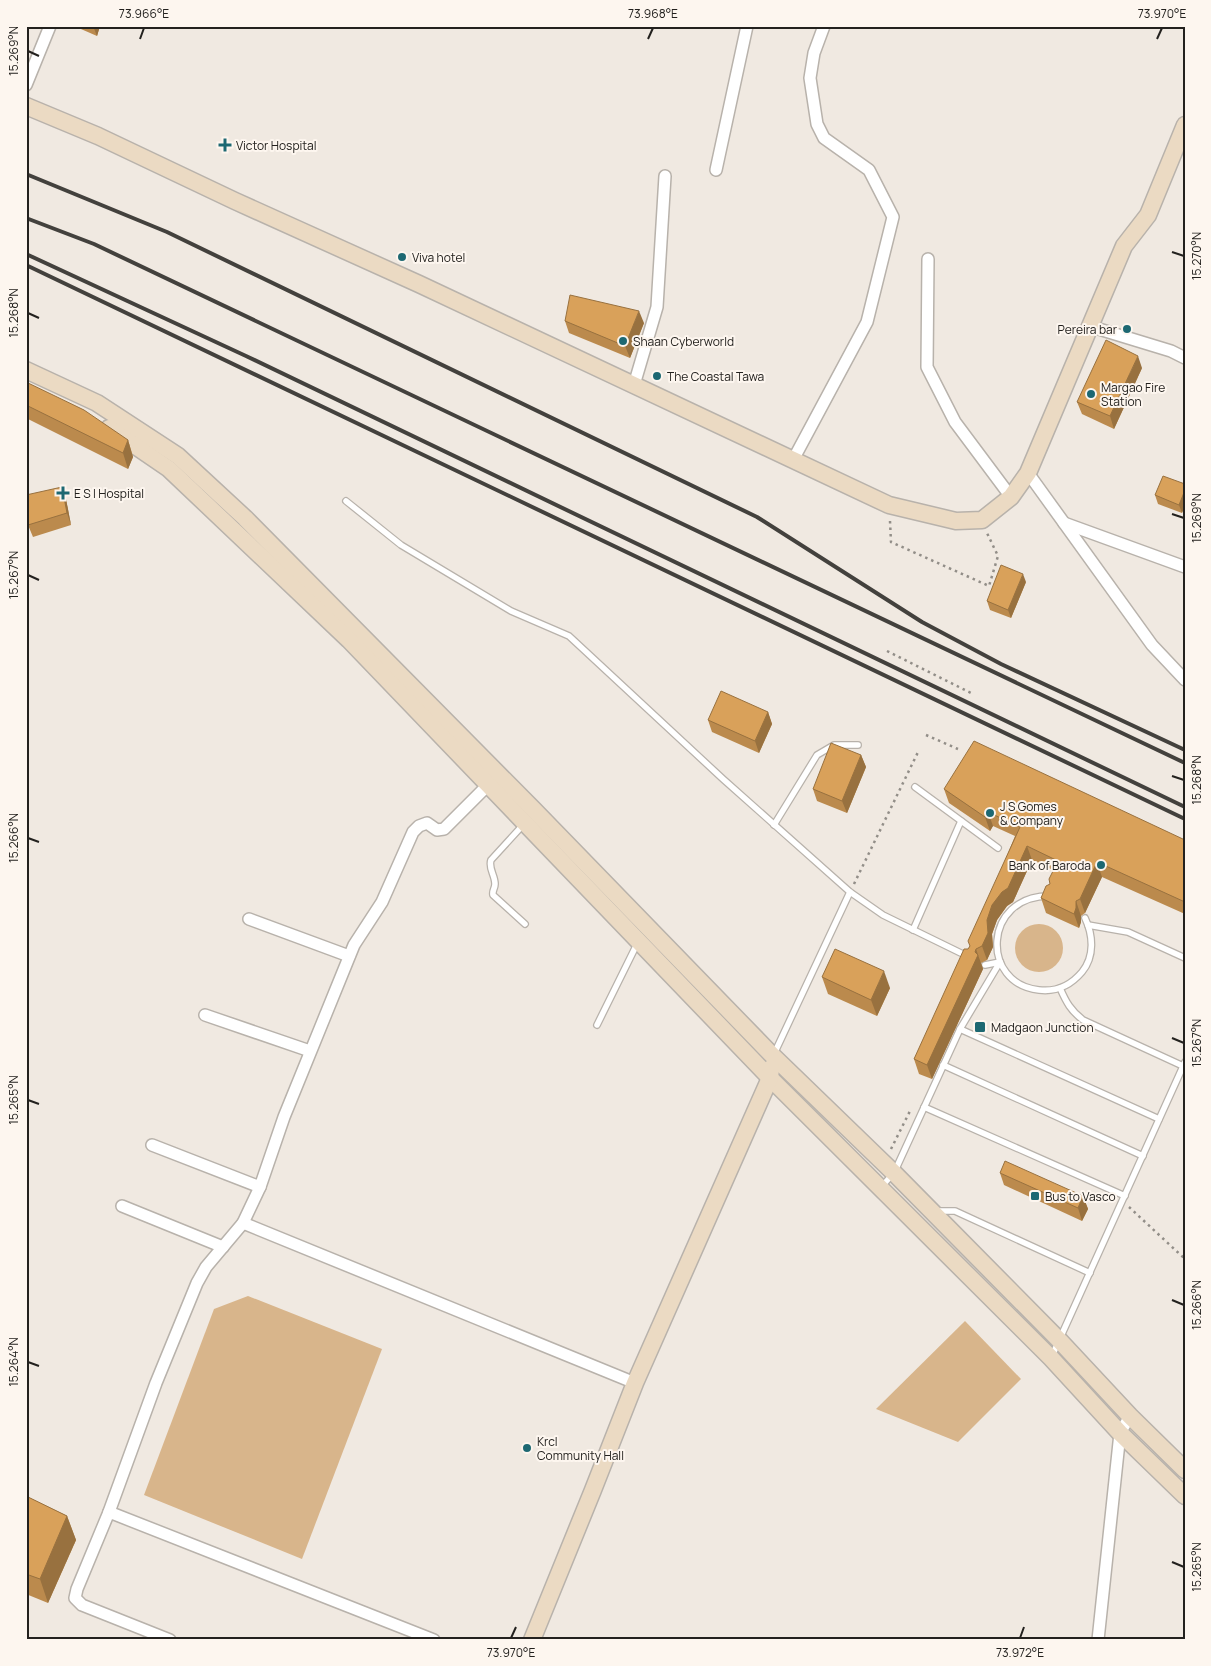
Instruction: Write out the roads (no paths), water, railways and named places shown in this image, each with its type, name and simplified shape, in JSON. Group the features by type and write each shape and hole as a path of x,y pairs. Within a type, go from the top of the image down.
{"main road":[{"path":"26,106 98,136 419,284 889,505 956,521 982,520 1011,497 1028,473 1124,246 1148,215 1185,125"},
{"path":"26,370 97,403 178,456 245,518 773,1056 932,1211 1060,1341 1130,1416 1185,1470"},
{"path":"26,385 90,415 169,469 349,640 770,1078 1051,1358 1120,1433 1185,1496"},
{"path":"715,1020 726,1008"},
{"path":"532,1640 594,1490 635,1382 770,1078 773,1056"}],"street":[{"path":"26,85 50,26"},
{"path":"716,170 747,26"},
{"path":"793,460 866,322 893,217 869,170 824,138 817,124 810,78 814,53 824,26"},
{"path":"634,385 656,307 665,176"},
{"path":"928,259 927,367 955,422 1011,497"},
{"path":"1090,326 1171,351 1185,358"},
{"path":"1028,473 1152,646 1185,680"},
{"path":"1064,523 1185,567"},
{"path":"170,1640 82,1605 76,1598 77,1589 109,1512 156,1384 196,1283 206,1267 243,1223 260,1187 284,1117 354,945 382,902 413,832 419,826 427,824 437,830 444,829 488,785"},
{"path":"249,919 349,956"},
{"path":"205,1015 310,1052"},
{"path":"152,1145 260,1187"},
{"path":"122,1206 223,1247"},
{"path":"243,1223 635,1382"},
{"path":"1098,1640 1120,1433 1130,1416"},
{"path":"109,1512 434,1640"}],"lane":[{"path":"346,501 401,545 511,611 570,636 723,780 850,892 883,915 971,959"},
{"path":"774,825 816,755 834,745 858,745"},
{"path":"915,787 998,848"},
{"path":"913,930 961,821"},
{"path":"524,924 493,896 492,892 495,883 489,862 525,824"},
{"path":"773,1056 850,892"},
{"path":"1051,896 1038,896 1024,900 1012,908 1003,920 997,933 997,948 1000,962 1008,974 1019,984 1032,989 1046,991 1060,988 1074,981 1084,970 1091,956 1092,940 1085,918"},
{"path":"1088,925 1128,932 1185,958"},
{"path":"597,1025 639,941"},
{"path":"985,965 1000,962"},
{"path":"881,1187 889,1168 924,1106 960,1029 1000,962"},
{"path":"1051,1358 1184,1064 1083,1020 1065,1001 1060,988"},
{"path":"960,1029 1159,1119"},
{"path":"943,1065 1143,1156"},
{"path":"924,1106 1123,1199"},
{"path":"932,1211 954,1211 1090,1273"}],"railway":[{"path":"26,174 167,232 757,517 922,622 1001,664 1185,750"},
{"path":"26,218 94,244 1185,763"},
{"path":"26,254 246,356 1185,807"},
{"path":"26,265 1185,819"}],"place":[{"name":"Victor Hospital","path":"225,145"},
{"name":"Viva hotel","path":"402,257"},
{"name":"Pereira bar","path":"1127,329"},
{"name":"Shaan Cyberworld","path":"623,341"},
{"name":"The Coastal Tawa","path":"657,376"},
{"name":"Margao Fire Station","path":"1091,394"},
{"name":"E S I Hospital","path":"63,493"},
{"name":"J S Gomes & Company","path":"990,813"},
{"name":"Bank of Baroda","path":"1101,865"},
{"name":"Madgaon Junction","path":"980,1027"},
{"name":"Bus to Vasco","path":"1035,1196"},
{"name":"Krcl Community Hall","path":"527,1448"}]}
